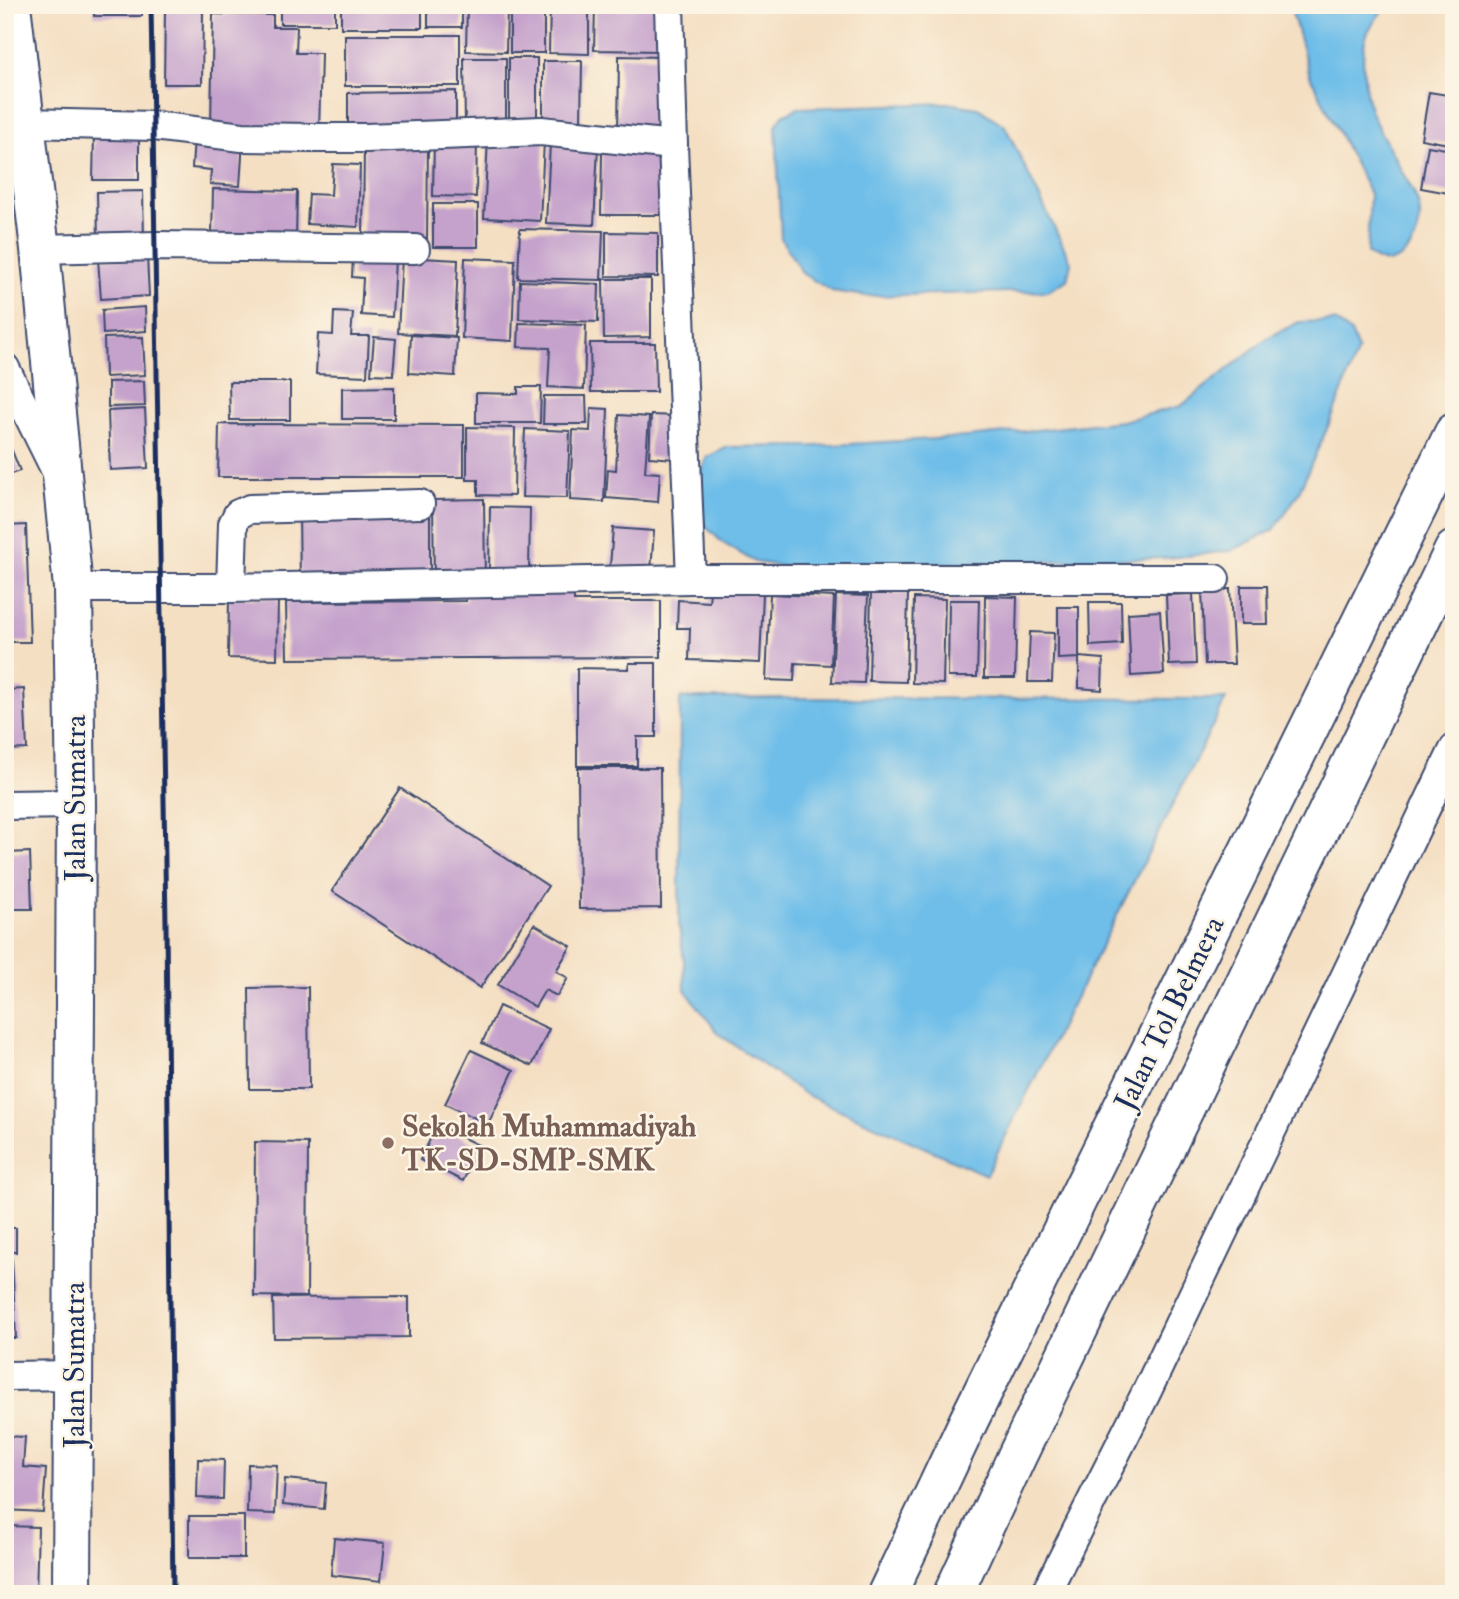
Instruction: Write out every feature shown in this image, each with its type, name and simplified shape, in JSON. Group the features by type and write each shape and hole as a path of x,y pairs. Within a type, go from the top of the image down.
{"highway":[{"name":"Jalan Sumatra","path":"11,5 40,249 73,588 76,804 72,1594"},
{"name":"Jalan Tol Belmera","path":"887,1594 969,1420 1454,433"},
{"name":"Jalan Tol Belmera","path":"953,1594 1454,550"}],"street":[{"path":"669,5 691,579"},
{"path":"24,123 154,126 212,131 242,137 366,138 541,131 673,145"},
{"path":"40,249 156,246 415,249"},
{"path":"5,368 64,488"},
{"path":"231,588 233,524 238,514 250,509 420,503"},
{"path":"73,588 231,588 691,579 1215,579"},
{"path":"1045,1594 1152,1380 1454,749"},
{"path":"5,805 76,804"},
{"path":"5,1376 75,1375"}],"water":[{"path":"1290,5 1386,5 1366,37 1363,64 1371,112 1416,197 1419,209 1416,237 1411,247 1397,260 1378,260 1367,253 1370,194 1310,76"},
{"path":"948,103 978,108 1005,126 1071,262 1067,280 1048,291 866,296 832,291 803,274 781,239 776,126 783,115 798,108"},
{"path":"1335,321 1351,333 1358,350 1298,494 1274,530 1231,551 1167,558 793,568 755,562 723,543 703,524 697,479 707,457 728,447 816,446 967,437 1122,421 1181,406 1267,338 1299,322"},
{"path":"680,698 1226,699 986,1175 806,1095 719,1034 685,990 679,926"}],"building":[{"path":"94,5 142,5 142,16 94,16"},
{"path":"221,5 271,5 271,10 221,9"},
{"path":"280,5 335,5 335,24 280,24"},
{"path":"341,5 422,5 422,28 341,28"},
{"path":"428,5 462,5 462,27 428,27"},
{"path":"467,5 507,5 506,52 466,51"},
{"path":"510,5 544,5 544,53 510,53"},
{"path":"550,5 589,5 589,54 549,53"},
{"path":"595,5 661,5 660,51 594,50"},
{"path":"165,10 203,10 202,84 164,84"},
{"path":"213,14 273,15 273,27 297,27 296,53 321,53 319,134 211,126"},
{"path":"345,35 460,35 460,86 345,86"},
{"path":"619,56 661,57 660,133 618,133"},
{"path":"464,58 506,58 506,123 465,123"},
{"path":"509,58 537,58 537,121 509,121"},
{"path":"543,61 582,61 581,123 543,122"},
{"path":"456,91 456,129 348,131 348,93"},
{"path":"1429,92 1454,96 1454,118 1449,144 1421,139"},
{"path":"94,134 139,135 139,180 93,180"},
{"path":"194,137 243,140 240,186 210,184 211,170 192,168"},
{"path":"434,138 477,138 476,197 433,196"},
{"path":"488,138 544,141 540,221 484,218"},
{"path":"364,143 428,144 427,242 363,241"},
{"path":"550,144 598,147 594,225 546,223"},
{"path":"1428,146 1452,150 1449,164 1454,164 1454,194 1421,188"},
{"path":"602,152 663,154 662,215 601,215"},
{"path":"333,164 360,165 358,227 307,224 309,194 331,195"},
{"path":"213,189 297,191 296,238 212,236"},
{"path":"143,191 144,240 98,240 97,192"},
{"path":"433,204 478,204 478,247 433,247"},
{"path":"520,229 603,231 601,280 518,278"},
{"path":"606,232 658,233 658,277 606,276"},
{"path":"147,256 149,296 101,299 98,259"},
{"path":"353,257 395,259 392,317 361,315 363,278 352,277"},
{"path":"402,257 458,260 455,336 398,333"},
{"path":"465,258 515,260 512,341 462,338"},
{"path":"603,279 651,279 651,337 604,338"},
{"path":"520,281 599,284 598,322 519,319"},
{"path":"145,307 146,331 103,334 102,310"},
{"path":"334,312 353,313 351,336 369,336 367,376 316,374 318,334 333,335"},
{"path":"519,323 586,325 584,389 548,387 550,348 518,347"},
{"path":"411,335 457,338 455,376 409,373"},
{"path":"143,337 145,375 105,377 104,338"},
{"path":"374,337 396,339 393,375 371,374"},
{"path":"590,343 655,343 656,392 591,392"},
{"path":"144,381 145,406 108,407 108,382"},
{"path":"229,382 290,382 290,420 230,420"},
{"path":"394,387 394,419 342,419 342,388"},
{"path":"518,387 541,387 540,423 476,423 476,393 518,394"},
{"path":"544,396 586,396 587,424 543,424"},
{"path":"591,408 608,409 604,502 570,500 573,430 590,431"},
{"path":"145,409 148,468 110,470 108,411"},
{"path":"619,415 649,417 645,472 660,473 658,502 606,498 608,469 616,470"},
{"path":"651,415 678,416 676,459 649,457"},
{"path":"219,424 464,425 464,477 218,477"},
{"path":"467,427 515,428 514,496 478,495 478,480 467,480"},
{"path":"525,429 570,431 567,498 522,497"},
{"path":"5,433 20,471 5,476"},
{"path":"484,499 485,580 434,580 433,500"},
{"path":"490,507 530,508 529,573 489,572"},
{"path":"299,513 430,513 430,583 300,583"},
{"path":"26,525 30,642 5,642 5,526"},
{"path":"613,528 654,531 651,570 610,567"},
{"path":"1241,586 1267,586 1268,624 1241,624"},
{"path":"466,587 574,587 574,601 661,601 661,657 287,659 286,602 466,601"},
{"path":"1230,589 1234,664 1205,664 1202,590"},
{"path":"710,592 763,594 760,663 689,660 690,628 677,628 678,600 709,602"},
{"path":"871,593 908,594 906,682 869,681"},
{"path":"770,594 834,597 831,665 795,663 794,681 766,680"},
{"path":"1193,594 1196,664 1169,665 1166,595"},
{"path":"836,595 868,596 864,683 832,682"},
{"path":"985,596 1017,597 1015,678 984,678"},
{"path":"229,598 278,599 277,659 228,658"},
{"path":"914,598 945,599 943,684 912,683"},
{"path":"949,600 979,600 977,677 948,677"},
{"path":"1089,602 1121,602 1122,644 1090,646"},
{"path":"1058,607 1079,607 1079,658 1058,659"},
{"path":"1160,611 1164,674 1131,676 1128,613"},
{"path":"1030,632 1054,633 1052,682 1028,682"},
{"path":"1079,657 1103,659 1102,690 1079,688"},
{"path":"629,663 656,663 656,737 637,737 637,766 577,766 577,668 629,669"},
{"path":"24,689 27,749 5,750 5,690"},
{"path":"578,768 660,768 661,908 579,909"},
{"path":"400,788 548,886 480,988 332,891"},
{"path":"30,852 32,909 5,909 5,853"},
{"path":"534,924 571,946 556,971 568,978 557,996 545,990 535,1007 498,985"},
{"path":"308,987 309,1089 250,1089 249,988"},
{"path":"499,1006 549,1029 532,1066 482,1043"},
{"path":"5,1046 10,1046 10,1125 5,1125"},
{"path":"471,1050 514,1070 488,1124 445,1104"},
{"path":"437,1125 480,1146 463,1181 420,1160"},
{"path":"5,1131 11,1131 11,1208 5,1208"},
{"path":"255,1142 308,1143 307,1297 254,1296"},
{"path":"5,1228 16,1228 16,1252 5,1252"},
{"path":"5,1259 12,1259 16,1338 5,1338"},
{"path":"409,1297 409,1337 274,1338 273,1298"},
{"path":"5,1436 25,1437 23,1467 46,1469 43,1512 5,1510"},
{"path":"198,1459 224,1460 223,1499 197,1498"},
{"path":"248,1464 277,1465 275,1514 247,1513"},
{"path":"285,1479 326,1483 324,1509 283,1505"},
{"path":"189,1516 244,1516 244,1558 189,1558"},
{"path":"5,1526 38,1527 36,1594 5,1594"},
{"path":"334,1538 385,1543 381,1581 331,1575"}],"railway":[{"path":"151,5 166,924 173,1594"}],"place":[{"name":"Sekolah Muhammadiyah TK-SD-SMP-SMK","path":"388,1143"}]}
